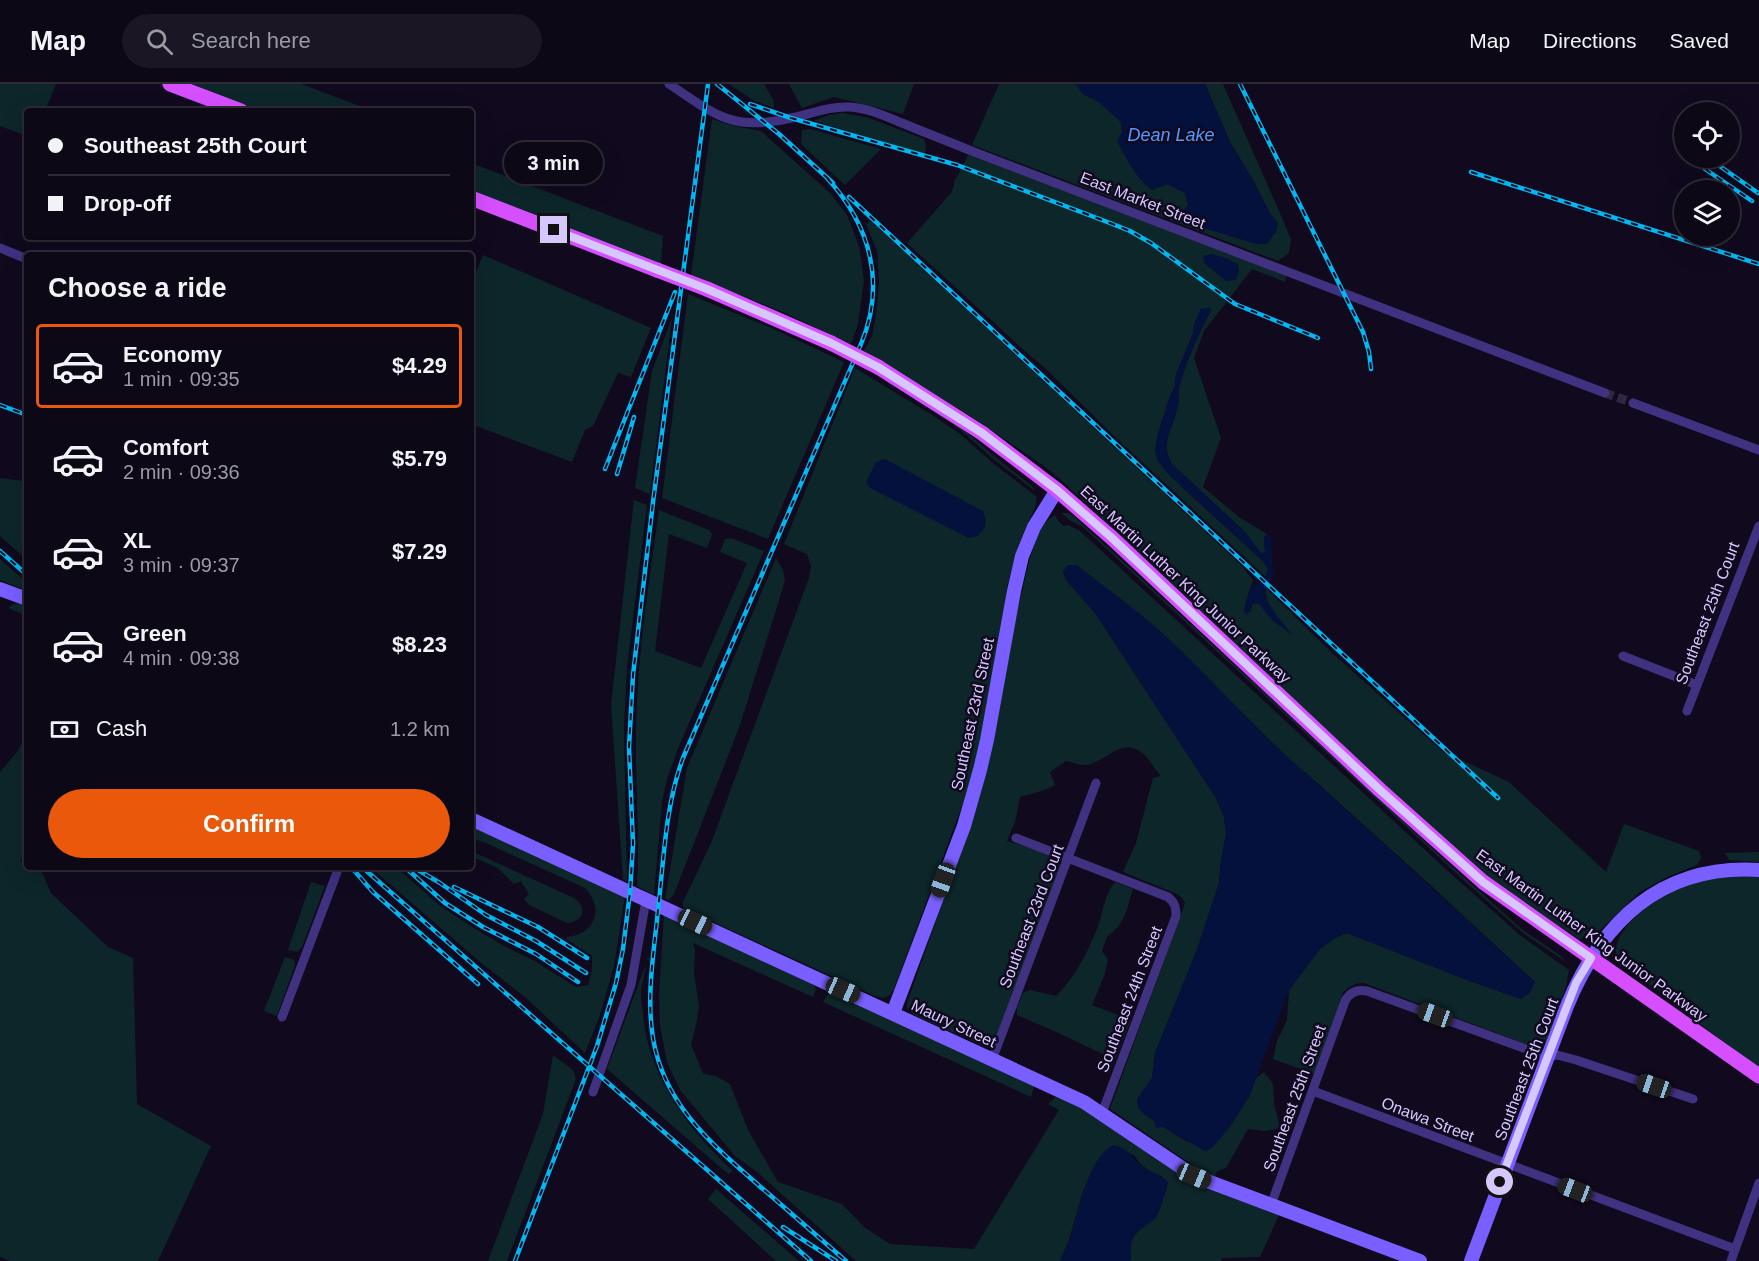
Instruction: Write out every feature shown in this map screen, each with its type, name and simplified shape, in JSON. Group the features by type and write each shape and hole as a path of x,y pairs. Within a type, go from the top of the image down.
{"main road":[{"path":"170,84 233,108"},
{"name":"East Martin Luther King Junior Parkway","path":"474,199 707,289 831,343 878,367 982,433 1057,490 1112,538 1380,790 1483,882 1754,1072 1759,1081"},
{"name":"Southeast 23rd Street","path":"893,1013 964,826 980,770 1022,556 1034,527 1057,490"},
{"path":"0,589 24,598"},
{"name":"Maury Street","path":"474,820 1084,1102 1194,1176 1420,1261"},
{"name":"Southeast 25th Court","path":"1471,1261 1576,983 1591,958 1634,907 1651,895 1678,881 1720,869 1759,870"}],"street":[{"name":"East Market Street","path":"669,84 714,114 743,124 791,118 826,108 847,107 874,112 1605,393"},
{"path":"0,248 24,258"},
{"path":"1633,403 1759,450"},
{"name":"Southeast 25th Court","path":"1687,711 1759,526"},
{"path":"1623,656 1697,685"},
{"name":"Southeast 23rd Court","path":"992,1060 1096,783"},
{"path":"1016,838 1069,858"},
{"name":"Southeast 24th Street","path":"1069,858 1168,897 1174,902 1176,908 1176,916 1102,1113"},
{"path":"282,1017 338,870"},
{"path":"593,1092 631,985 646,900"},
{"name":"Southeast 25th Street","path":"1271,1204 1345,1001 1354,992 1367,990 1548,1057"},
{"path":"1548,1057 1557,1055 1576,1060 1693,1099"},
{"name":"Onawa Street","path":"1313,1091 1735,1249"},
{"path":"1731,1261 1759,1183"}],"green space":[{"path":"0,84 56,84 46,108 24,108 24,135 0,126"},
{"path":"192,84 301,84 365,108 253,108"},
{"path":"729,84 764,84 773,99 774,108 753,100"},
{"path":"789,84 914,84 903,114 834,97 802,108"},
{"path":"999,84 1076,84 1083,94 1099,102 1121,122 1122,132 1153,189 1167,184 1185,193 1188,205 1278,223 1271,215 1230,142 1205,84 1223,84 1291,240 1289,253 1278,261 972,145"},
{"path":"843,113 869,118 924,139 925,154 814,121"},
{"path":"712,119 761,131 831,194 847,215 859,246 864,280 858,324 851,344 785,313 691,275"},
{"path":"810,129 881,149 845,185 801,144 802,130"},
{"path":"968,155 1143,219 1286,275 1285,282 1252,269 1204,331 1194,358 1221,438 1203,487 1239,517 1267,534 1264,538 1265,552 1261,554 1244,531 1172,464 1168,457 1168,435 1178,406 1179,388 1193,348 1211,310 1201,309 1197,318 1193,334 1176,374 1175,386 1155,449 1158,461 1185,490 1263,561 1268,569 1266,577 1113,435 1045,368 907,243 951,193 954,181"},
{"path":"474,164 663,236 661,264 474,193"},
{"path":"871,221 1240,564 1253,580 1244,612 1250,612 1253,603 1259,604 1290,633 1270,606 1266,588 1332,653 1442,751 1509,782 1606,872 1624,824 1699,851 1701,858 1697,865 1667,877 1640,892 1593,937 1579,939 1506,891 1460,856 1293,702 1188,599 1061,480 972,417 864,351 872,336 879,282 877,251 866,224"},
{"path":"483,255 651,328 631,377 618,373 593,426 585,430 572,462 474,425 474,277"},
{"path":"688,294 769,327 844,362 768,539 662,498"},
{"path":"672,318 650,494 635,488 652,371"},
{"path":"855,368 960,434 1037,497 1016,551 1007,587 978,754 963,803 894,989 884,998 875,996 683,908 683,902 711,843 809,578 811,566 807,554 784,544"},
{"path":"887,380 958,425 1032,486 1035,491 957,427"},
{"path":"0,478 24,481 24,557 0,536"},
{"path":"634,500 647,505 627,667 624,730 627,882 623,879 611,705"},
{"path":"659,510 709,530 712,535 707,548 669,534 655,651 701,668 747,563 720,552 725,539 731,538 764,551 668,776 662,801 654,895 637,886 636,731 641,648"},
{"path":"1061,513 1074,516 1469,882 1524,931 1561,956 1566,962 1523,933 1083,527"},
{"path":"1055,515 1061,524 1080,531 1521,936 1569,970 1566,987 1544,1047 1539,1049 1361,983 1352,985 1343,993 1314,1074 1273,1059 1277,1041 1287,1020 1289,990 1320,949 1335,938 1347,933 1521,999 1535,982 1290,760 1171,642 1076,565 1068,565 1063,572 1066,580 1095,613 1216,798 1224,817 1226,834 1219,883 1196,952 1155,1053 1152,1078 1138,1099 1145,1115 1187,1142 1239,1111 1249,1097 1256,1078 1264,1072 1273,1084 1274,1103 1280,1128 1266,1131 1248,1129 1226,1168 1217,1171 1215,1177 1198,1169 1110,1109 1185,903 1177,894 1123,872 1136,843 1153,778 1161,776 1144,755 1131,747 1118,750 1092,764 1083,765 1066,761 1050,772 1055,785 1020,797 1015,822 1007,841 1052,857 1061,867 994,1045 986,1047 912,1014 907,1003 962,847 1029,562 1041,529"},
{"path":"776,558 783,570 785,581 740,725 674,894 669,900 665,899 687,768"},
{"path":"0,559 24,580 24,590 0,580"},
{"path":"17,603 24,605 24,615 8,608"},
{"path":"24,739 24,858 20,861 24,863 24,870 41,870 51,893 108,947 133,958 137,1104 211,1146 158,1261 10,1261 0,1257 0,772 17,752"},
{"path":"474,825 625,896 614,966 600,1015 585,1053 526,998 479,961 373,870 399,870 439,905 472,927 533,960 576,987 588,985 592,970 592,956 566,939 590,926 595,912 595,904 591,896 585,888 474,839"},
{"path":"474,852 574,898 581,906 582,914 577,920 567,923 529,905 524,899 529,894 521,881 514,884 498,868 474,857"},
{"path":"1759,852 1759,862 1729,860 1725,853"},
{"path":"1741,876 1759,877 1759,1068 1698,1023 1661,992 1628,971 1620,964 1616,956 1616,947 1625,929 1632,920 1659,899 1679,888 1701,881"},
{"path":"311,882 325,886 302,947 297,952 288,950"},
{"path":"1115,882 1133,889 1125,915 1118,927 1107,937 1102,951 1108,960 1092,1005 1131,1020 1115,1060 1017,1015 1017,1008 1023,993 1030,990 1056,996 1069,982 1089,947 1106,898"},
{"path":"664,914 812,982 816,989 813,997 693,943 699,1007 691,1044 703,1074 716,1076 730,1084 748,1130 778,1182 842,1204 864,1227 890,1244 974,1249 1059,1110 1048,1104 1057,1096 1279,1215 1260,1257 1222,1258 1221,1261 1130,1261 1133,1238 1157,1215 1167,1189 1162,1176 1146,1168 1133,1154 1090,1175 1060,1261 856,1261 757,1172 735,1156 680,1090 667,1062 660,1025 659,995"},
{"path":"285,957 294,960 295,965 277,1016 264,1011"},
{"path":"646,964 641,1000 653,1060 673,1101 686,1120 733,1171 728,1174 607,1069"},
{"path":"831,993 836,993 1032,1084 1034,1087 1031,1097 823,1002"},
{"path":"553,1055 573,1070 576,1079 507,1261 488,1261 543,1114"},
{"path":"716,1189 799,1261 776,1261 708,1199"}],"water":[{"name":"Dean Lake","path":"1076,84 1205,84 1230,142 1271,215 1278,223 1276,232 1267,244 1256,244 1197,226 1183,211 1188,205 1185,193 1168,184 1152,190 1146,185 1132,168 1117,141 1122,132 1121,122 1099,102 1083,94"},
{"path":"1212,254 1238,264 1239,271 1236,280 1226,281 1204,263 1203,256"},
{"path":"1209,307 1211,309 1189,357 1179,388 1178,406 1167,442 1168,457 1172,464 1244,531 1261,553 1265,552 1264,537 1267,534 1271,537 1273,574 1265,589 1266,596 1271,608 1292,635 1273,621 1259,604 1253,603 1247,615 1244,612 1250,589 1264,579 1268,568 1169,475 1157,460 1155,449 1158,434 1175,386 1176,374 1201,309"},
{"path":"885,459 983,511 986,522 983,530 978,536 969,538 870,488 866,482 876,462"},
{"path":"1068,565 1076,565 1162,632 1278,748 1535,982 1530,993 1521,999 1347,933 1335,938 1320,949 1289,990 1249,1097 1230,1127 1212,1148 1205,1151 1163,1127 1156,1128 1154,1120 1138,1108 1137,1099 1152,1078 1155,1053 1196,952 1219,883 1226,834 1224,817 1216,798 1095,613 1066,580 1063,572"},
{"path":"1113,1145 1128,1152 1143,1167 1168,1182 1158,1212 1155,1218 1137,1231 1133,1237 1130,1261 1060,1261 1070,1239 1085,1187 1097,1162"}],"tunnel":[{"path":"1605,393 1633,403"}],"railway":[{"path":"515,1261 597,1046 616,983 623,949 633,844 629,747 633,675 653,502 708,84"},
{"path":"717,84 779,134 833,183"},
{"path":"1240,84 1363,332 1371,369"},
{"path":"750,104 791,118 957,165 1130,231 1151,243 1235,304 1318,338"},
{"path":"1722,168 1758,193"},
{"path":"1705,169 1752,201"},
{"path":"1471,172 1759,264"},
{"path":"827,178 842,196 864,236 873,278 869,322 683,758 672,795 666,833 650,1006 653,1038 659,1062 668,1084 694,1123 727,1157 846,1261"},
{"path":"849,197 1498,798"},
{"path":"605,469 675,292"},
{"path":"0,405 24,414"},
{"path":"617,474 634,417"},
{"path":"0,551 24,572"},
{"path":"354,870 373,892 478,984"},
{"path":"365,870 811,1261"},
{"path":"408,870 445,903 483,927 536,954 578,982"},
{"path":"418,870 486,915 536,941 586,973"},
{"path":"454,887 538,927 587,958"},
{"path":"783,1227 836,1261"}],"route":[{"path":"554,230 707,289 831,343 878,367 982,433 1057,490 1112,538 1380,790 1483,882 1591,958 1576,983 1500,1182"}]}
